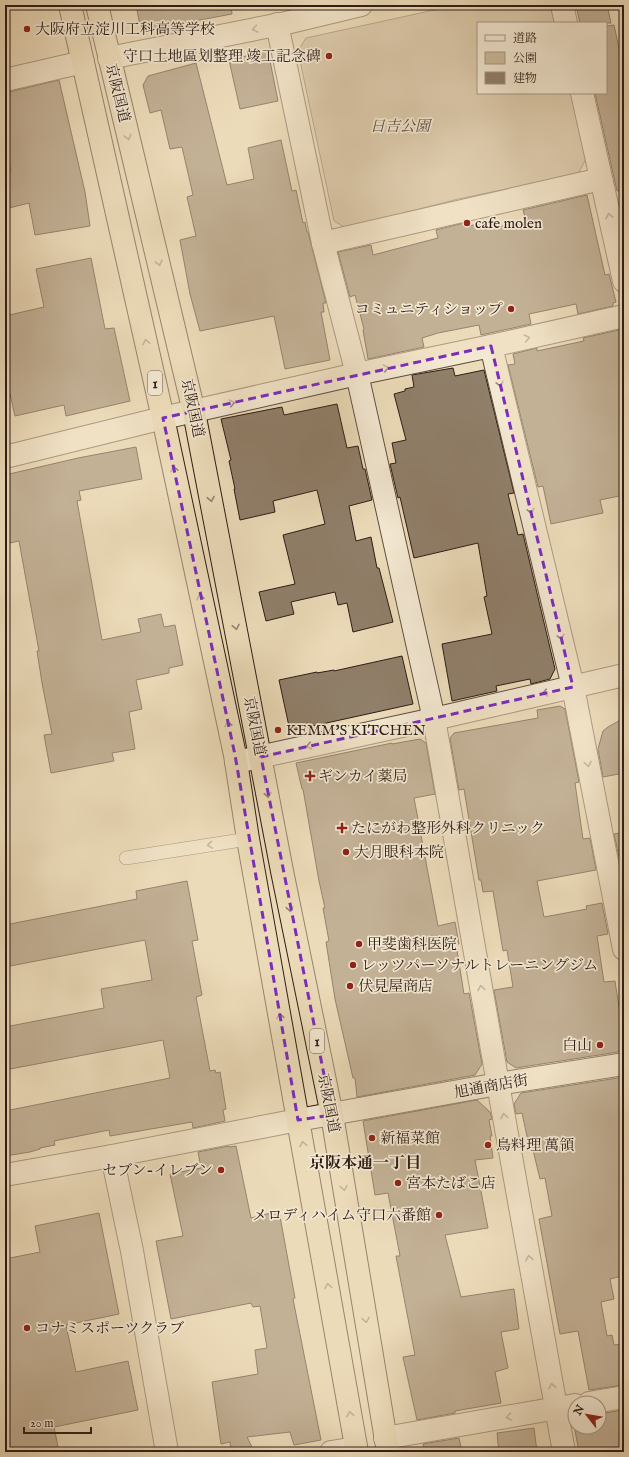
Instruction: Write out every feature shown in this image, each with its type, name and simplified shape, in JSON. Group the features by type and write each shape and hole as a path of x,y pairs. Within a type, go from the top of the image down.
{"highway":[{"name":"京阪国道","path":"70,5 163,418 236,762 248,839 357,1450"},
{"name":"京阪国道","path":"97,5 194,412 284,878 332,1115 387,1445"}],"street":[{"path":"109,58 286,23 361,5"},
{"path":"562,5 566,22"},
{"path":"277,24 323,243 356,374 434,719 498,1084 566,1407 564,1452"},
{"path":"5,80 83,62"},
{"path":"582,94 624,281"},
{"path":"323,243 601,179"},
{"path":"5,457 163,418 356,374 624,316"},
{"path":"491,346 573,687 624,949"},
{"path":"236,762 434,719 624,675"},
{"name":"旭通商店街","path":"5,1175 498,1084 624,1064"},
{"path":"112,1156 132,1251 167,1452"},
{"path":"607,1400 624,1397"},
{"path":"387,1445 566,1407"},
{"path":"331,1452 357,1450"}],"lane":[{"path":"126,858 248,839"}],"highlighted area":[{"path":"491,346 573,687 261,757 332,1115 298,1120 235,755 163,418"}],"green space":[{"name":"日吉公園","path":"457,5 550,5 555,22 477,22 477,94 571,94 586,159 578,174 458,199 346,228 334,221 298,51 306,38"}],"building":[{"path":"136,5 231,5 232,14 141,31"},
{"path":"576,5 607,5 611,23 580,22"},
{"path":"614,25 624,72 624,190 617,191 595,94 607,94 607,26"},
{"path":"268,51 278,101 240,109 229,60"},
{"path":"196,63 227,185 254,179 248,148 281,140 292,191 296,190 303,223 305,222 308,232 326,303 323,303 324,312 321,312 330,360 285,369 274,316 200,331 190,294 180,240 196,236 187,197 193,195 182,147 170,149 161,110 150,113 143,85 148,76"},
{"path":"59,80 85,192 90,226 35,235 29,203 5,209 5,172 11,171 5,143 5,93"},
{"path":"587,195 605,275 609,274 616,302 613,303 613,306 578,314 576,304 529,314 531,324 481,335 479,325 438,333 422,338 424,347 368,359 364,329 355,295 350,297 338,252 371,245 373,255 438,238 436,230 468,222 469,226 483,223 485,230 526,221 523,210"},
{"path":"91,258 105,329 114,328 130,401 66,416 64,405 15,416 9,390 5,391 5,316 44,307 36,269"},
{"path":"619,330 624,351 624,495 600,500 603,513 551,524 543,486 538,487 508,365 515,364 513,354 537,348 537,351 584,341 583,338"},
{"path":"453,368 455,376 484,370 514,493 508,494 518,535 523,534 555,669 550,679 531,684 530,679 496,686 497,691 452,701 442,644 492,634 484,597 487,596 478,543 414,558 400,497 398,498 390,464 396,463 392,443 406,440 394,394 414,387 412,375"},
{"path":"337,404 347,448 358,446 372,500 349,506 356,541 371,537 377,568 379,568 393,622 353,632 347,603 338,605 335,592 291,602 294,614 266,621 259,592 295,584 283,535 325,524 317,490 273,501 275,512 240,520 229,461 231,460 221,419 282,407 284,415"},
{"path":"136,447 142,479 79,491 81,500 77,501 102,640 141,632 138,619 161,614 164,627 175,625 183,665 169,668 169,673 136,680 142,709 129,712 135,749 112,753 114,761 51,773 44,735 52,734 42,683 37,651 39,651 19,541 5,544 5,475 78,458"},
{"path":"402,656 413,704 290,731 279,680 317,672 334,671"},
{"path":"560,706 565,709 579,782 575,783 583,839 590,838 596,870 537,881 544,917 587,909 586,906 602,903 608,934 597,936 604,982 615,981 619,1007 622,1006 624,1042 618,1052 516,1068 507,1062 494,990 513,987 507,950 503,951 493,891 483,892 481,880 479,880 464,789 459,790 450,738 454,733 538,718 537,710"},
{"path":"624,718 624,773 603,777 598,749 603,731"},
{"path":"420,739 426,743 435,794 414,798 438,926 455,922 459,944 456,944 464,994 469,993 482,1064 475,1075 357,1097 355,1078 353,1078 335,999 326,942 329,941 323,908 325,908 303,789 296,763 392,743"},
{"path":"624,832 624,865 621,866 614,834"},
{"path":"187,881 198,940 192,941 202,995 196,997 210,1071 215,1070 216,1073 220,1072 226,1109 223,1110 225,1121 193,1128 192,1122 110,1136 109,1130 54,1141 55,1145 30,1152 5,1156 5,1111 170,1078 163,1040 5,1070 5,1027 104,1008 101,989 152,980 145,940 5,967 5,925 137,899 136,891"},
{"path":"624,1077 624,1268 621,1268 622,1276 610,1279 614,1299 601,1302 607,1336 612,1335 614,1345 624,1344 624,1385 589,1390 578,1331 560,1334 539,1219 552,1216 545,1178 540,1179 533,1150 530,1150 522,1113 516,1114 514,1104 521,1093"},
{"path":"477,1100 490,1112 492,1119 489,1120 492,1136 490,1136 493,1158 475,1160 488,1228 445,1235 461,1297 514,1289 519,1329 501,1332 508,1368 495,1372 501,1403 455,1411 455,1413 417,1420 403,1357 415,1355 396,1256 400,1256 388,1193 375,1195 363,1121"},
{"path":"236,1146 251,1218 279,1211 295,1298 293,1299 321,1440 294,1445 290,1432 247,1437 253,1449 231,1452 230,1442 221,1444 212,1382 258,1374 255,1350 267,1348 260,1306 253,1307 251,1303 171,1319 156,1241 183,1236 170,1174 201,1168 198,1152"},
{"path":"99,1213 119,1314 66,1325 76,1372 128,1361 138,1410 54,1427 59,1452 5,1452 5,1259 40,1252 35,1226"},
{"path":"624,1410 624,1452 579,1452 576,1435 607,1435 607,1413"},
{"path":"534,1428 537,1452 499,1452 497,1433"},
{"path":"459,1438 462,1452 425,1452 423,1444"}],"place":[{"name":"大阪府立淀川工科高等学校","path":"27,29"},
{"name":"守口土地區划整理 竣工記念碑","path":"329,56"},
{"name":"cafe molen","path":"467,223"},
{"name":"コミュニティショップ","path":"511,309"},
{"name":"KEMM'S KITCHEN","path":"278,730"},
{"name":"ギンカイ薬局","path":"310,776"},
{"name":"たにがわ整形外科クリニック","path":"342,828"},
{"name":"大月眼科本院","path":"346,852"},
{"name":"甲斐歯科医院","path":"359,944"},
{"name":"レッツパーソナルトレーニングジム","path":"353,965"},
{"name":"伏見屋商店","path":"350,986"},
{"name":"白山","path":"600,1045"},
{"name":"新福菜館","path":"372,1138"},
{"name":"鳥料理 萬領","path":"488,1145"},
{"name":"セブン-イレブン","path":"221,1170"},
{"name":"宮本たばこ店","path":"398,1183"},
{"name":"メロディハイム守口六番館","path":"439,1215"},
{"name":"コナミスポーツクラブ","path":"27,1328"}],"district":[{"name":"京阪本通一丁目","path":"365,1162"}]}
